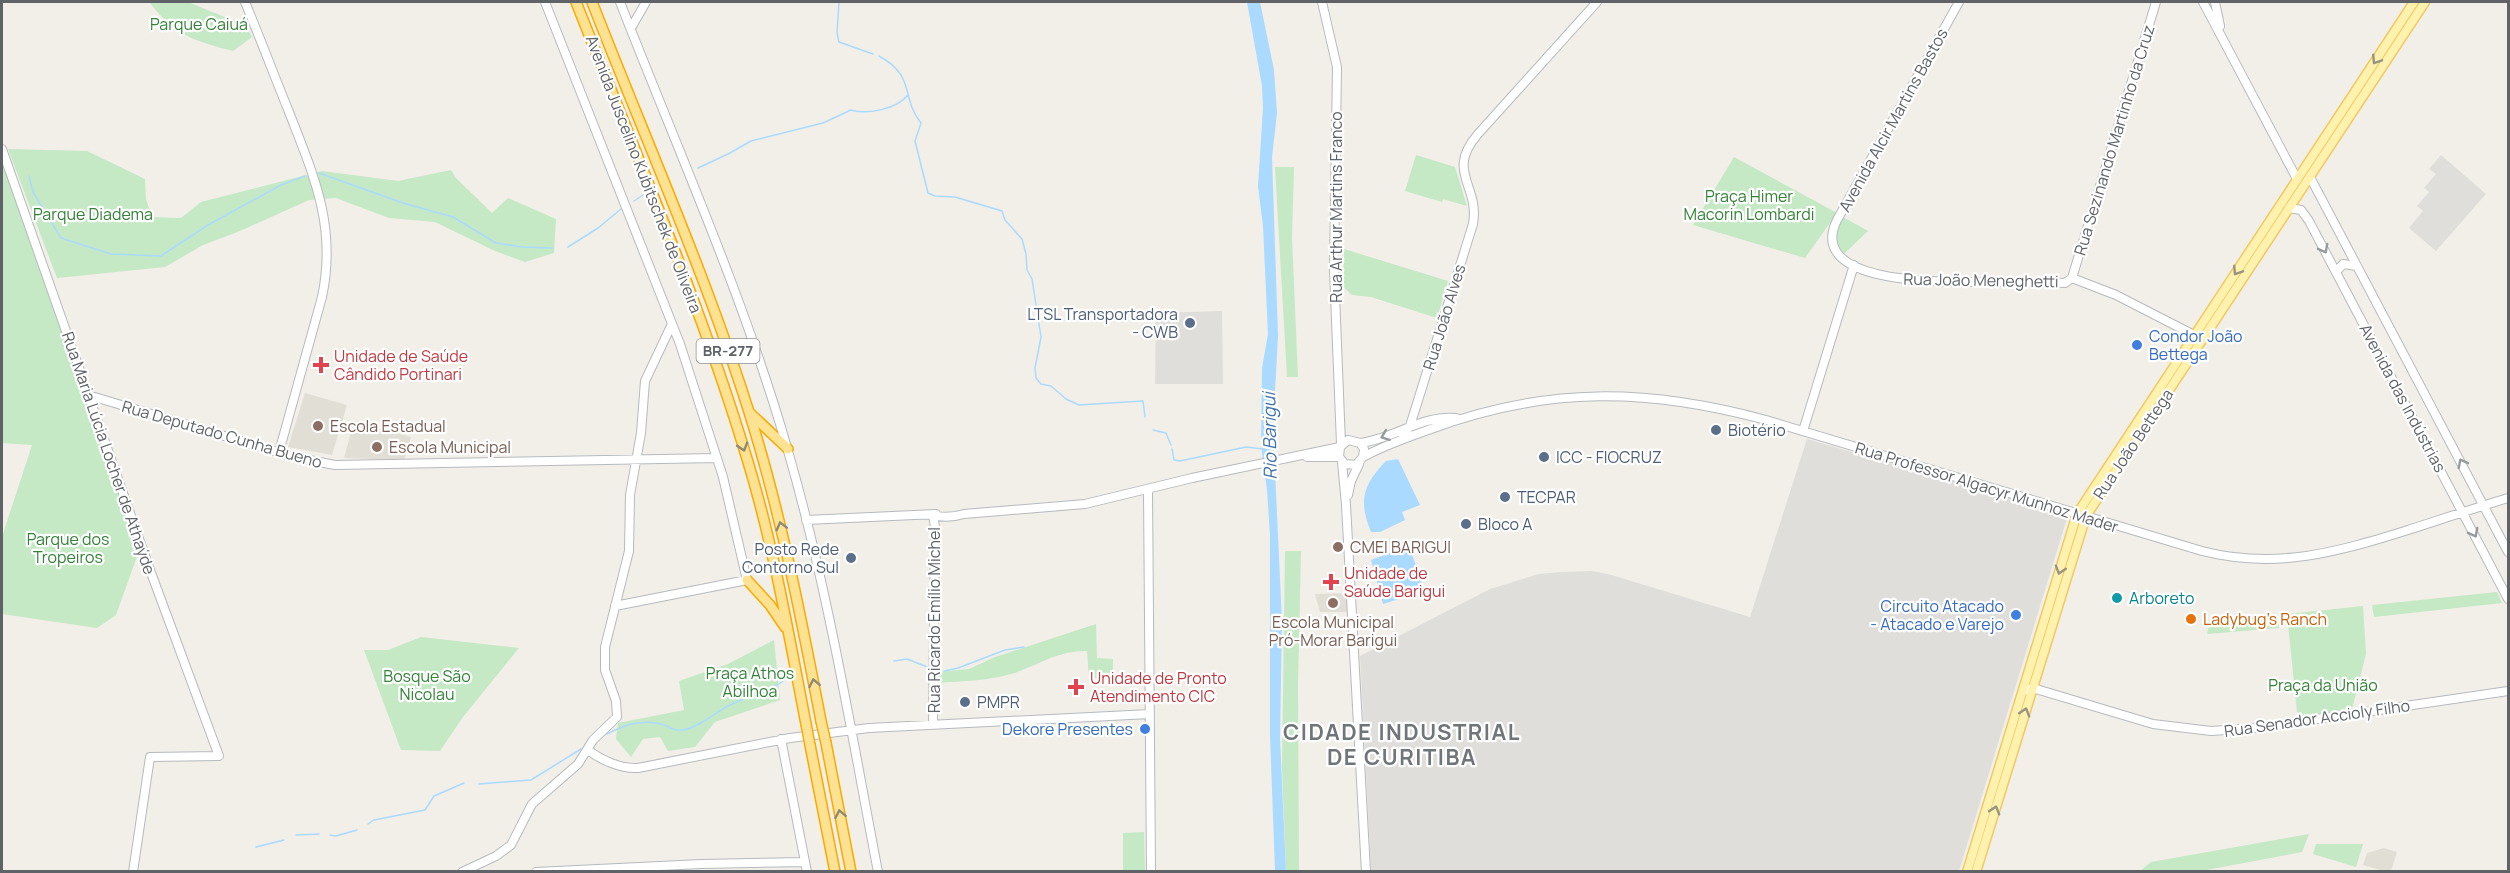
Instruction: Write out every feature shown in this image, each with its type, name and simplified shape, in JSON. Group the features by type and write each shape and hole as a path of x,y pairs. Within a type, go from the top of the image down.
{"highway":[{"name":"Avenida Juscelino Kubitschek de Oliveira","path":"576,2 719,372 761,510 789,633 835,872"},
{"name":"BR-277","path":"592,2 710,302 749,412 788,553 851,872"},
{"path":"749,412 788,449"},
{"path":"747,580 770,605 789,633"}],"main road":[{"name":"Rua João Bettega","path":"2412,13 2414,2"},
{"name":"Rua João Bettega","path":"1973,868 2023,691 2081,515 2259,246 2297,179 2316,159 2412,13 2425,2"},
{"name":"Rua João Bettega","path":"2259,246 2310,177 2316,159"},
{"name":"Rua João Bettega","path":"2187,355 2194,335 2204,328"},
{"name":"Rua João Bettega","path":"1977,854 2033,688 2081,515"}],"street":[{"path":"245,2 312,170 327,232 322,297 279,452"},
{"path":"545,2 672,324 717,458 747,580 615,606"},
{"path":"620,2 734,291 788,449 806,520 878,872"},
{"path":"631,28 646,2"},
{"name":"Rua Arthur Martins Franco","path":"1322,2 1337,67 1334,270 1341,414 1340,445"},
{"name":"Rua João Alves","path":"1402,440 1410,426 1473,224 1474,212 1463,166 1468,147 1597,2"},
{"name":"Avenida Alcir Martins Bastos","path":"1831,240 1837,220 1959,2"},
{"name":"Rua Sezinando Martinho da Cruz","path":"2072,278 2156,2"},
{"path":"2203,2 2297,179"},
{"path":"2215,2 2221,33"},
{"name":"Rua Maria Lúcia Locher de Athaýde","path":"2,149 88,395 219,756 150,757 133,872"},
{"name":"Avenida das Indústrias","path":"2310,177 2508,552"},
{"name":"Avenida das Indústrias","path":"2289,208 2298,208 2306,216 2508,599"},
{"name":"Rua João Meneghetti","path":"1831,240 1840,255 1854,265 1884,276 1914,281 2066,283 2072,278"},
{"path":"2336,272 2343,264 2357,266"},
{"path":"1803,431 1854,265"},
{"path":"2072,278 2121,298 2194,335"},
{"path":"462,872 507,849 517,837 532,804 573,769 596,736 615,720 618,712 606,675 604,659 629,551 630,495 641,433 645,381 672,324"},
{"name":"Rua Deputado Cunha Bueno","path":"88,395 315,462 344,466 717,458"},
{"name":"Rua Professor Algacyr Munhoz Mader","path":"1361,460 1402,440 1461,418 1508,406 1550,399 1640,397 1708,405 1803,431 2209,553 2237,558 2278,559 2316,556 2343,550 2508,498"},
{"name":"Rua Arthur Martins Franco","path":"1341,414 1348,431 1358,442"},
{"name":"Rua Professor Algacyr Munhoz Mader","path":"1358,442 1372,441 1435,418 1461,418"},
{"path":"806,520 1071,507 1185,485 1212,476 1340,445 1348,440 1358,442 1364,449 1351,481 1346,505"},
{"path":"1340,445 1346,505 1366,872"},
{"path":"1294,457 1340,460 1348,465 1361,460"},
{"path":"1148,491 1151,872"},
{"name":"Rua Ricardo Emílio Michel","path":"933,515 935,527 933,724"},
{"path":"2023,691 2033,688"},
{"name":"Rua Senador Accioly Filho","path":"2033,688 2153,724 2211,731 2256,728 2508,692"},
{"path":"588,750 603,759 634,768 781,739 850,730 1150,714"},
{"path":"781,739 807,872"},
{"path":"536,872 701,864 806,862"}],"shaded area":[{"path":"2441,155 2486,194 2436,251 2409,228 2423,211 2417,206 2429,192 2424,188 2436,174 2429,169"},
{"path":"1222,311 1223,384 1155,384 1156,313"},
{"name":"Escola Estadual","path":"305,393 347,405 332,455 288,447"},
{"name":"Escola Municipal","path":"354,421 411,437 404,460 344,458"},
{"path":"1807,439 2068,515 1959,871 1371,871 1360,656 1490,589 1539,574 1591,571 1608,574 1750,617"},
{"name":"Escola Municipal Pró-Morar Barigui","path":"1348,593 1348,612 1320,612 1315,594"},
{"path":"2384,848 2397,852 2391,871 2363,865 2367,853"}],"green space":[{"name":"Parque Caiuá","path":"149,2 188,2 227,18 244,22 252,37 233,51 196,40 177,30"},
{"name":"Parque Diadema","path":"8,149 87,151 145,179 146,199 152,217 181,218 201,202 322,171 398,181 451,170 456,178 492,213 508,198 556,219 554,253 525,262 495,251 435,222 389,218 336,198 309,200 203,245 165,267 57,278"},
{"path":"1416,155 1455,167 1467,206 1443,199 1442,202 1405,191"},
{"name":"Praça Himer Macorin Lombardi","path":"1734,157 1837,213 1805,258 1693,225"},
{"name":"Parque dos Tropeiros","path":"2,161 139,551 116,615 97,628 2,614 2,537 32,445 2,443"},
{"path":"1275,167 1294,167 1292,238 1298,377 1287,377"},
{"path":"1843,217 1868,231 1844,254 1836,240 1838,227"},
{"path":"1344,249 1448,281 1437,318 1371,297 1352,295 1343,287"},
{"path":"1285,551 1301,551 1298,685 1299,872 1286,871 1282,767"},
{"path":"2497,592 2502,603 2374,617 2372,605"},
{"name":"Praça da União","path":"2363,606 2366,654 2352,709 2300,716 2297,712 2287,614"},
{"path":"2278,615 2279,628 2207,634 2210,621"},
{"path":"1096,624 1097,658 1113,659 1113,678 1089,678 1087,651 1066,653 1002,676 937,683 937,672 969,669 995,657"},
{"name":"Bosque São Nicolau","path":"421,637 519,648 463,717 440,751 401,750 364,650 388,650"},
{"name":"Praça Athos Abilhoa","path":"774,640 780,700 715,722 695,747 668,751 660,737 643,739 631,757 616,739 618,723 684,710 679,681 728,664"},
{"path":"1144,832 1145,871 1123,871 1123,833"},
{"path":"2309,834 2302,852 2201,871 2140,871 2151,862"},
{"path":"2316,844 2363,844 2356,867 2313,854"}],"water":[{"name":"Rio Barigui","path":"1247,2 1260,2 1274,70 1277,113 1272,157 1278,336 1273,428 1282,622 1280,738 1286,872 1275,871 1270,734 1270,535 1261,445 1262,368 1268,334 1263,226 1258,186 1263,108 1262,86"},
{"path":"1398,459 1420,505 1402,512 1405,520 1380,532 1371,532 1365,511 1365,494 1372,478 1386,461"},
{"path":"1409,546 1425,591 1383,604 1371,560"}],"waterway":[{"path":"839,2 837,33 839,42 873,54"},
{"path":"879,56 899,72 911,105 921,123 915,141 928,193 935,196 955,197 1002,211 1005,220 1022,239 1027,270 1032,279 1041,337 1035,368 1036,378 1041,384 1051,386 1066,399 1079,405 1143,401 1145,417"},
{"path":"698,168 751,141 823,123 851,110 865,112 881,110 897,104 908,95"},
{"path":"319,173 403,203 453,217 496,243 552,248"},
{"path":"29,176 33,192 61,238 111,254 161,256 208,225 281,185 305,176"},
{"path":"634,201 643,195"},
{"path":"568,247 598,228 621,209"},
{"path":"1153,430 1166,433 1171,445"},
{"name":"Rio Barigui","path":"1172,449 1174,460 1180,461 1246,447 1263,449"},
{"path":"944,671 1005,650 1024,647"},
{"path":"894,661 907,659 930,668"},
{"path":"607,734 640,723 661,724 683,730 783,681"},
{"path":"479,784 531,780 581,749"},
{"path":"368,824 374,820 425,810 434,796 464,783"},
{"path":"330,835 336,836 357,830"},
{"path":"296,835 319,834"},
{"path":"256,847 284,840"}],"place":[{"name":"LTSL Transportadora - CWB","path":"1190,323"},
{"name":"Condor João Bettega","path":"2137,345"},
{"name":"Unidade de Saúde Cândido Portinari","path":"321,365"},
{"name":"Escola Estadual","path":"318,426"},
{"name":"Biotério","path":"1716,430"},
{"name":"Escola Municipal","path":"377,447"},
{"name":"ICC - FIOCRUZ","path":"1544,457"},
{"name":"TECPAR","path":"1505,497"},
{"name":"Bloco A","path":"1466,524"},
{"name":"CMEI BARIGUI","path":"1338,547"},
{"name":"Posto Rede Contorno Sul","path":"851,558"},
{"name":"Unidade de Saúde Barigui","path":"1331,582"},
{"name":"Arboreto","path":"2117,598"},
{"name":"Escola Municipal Pró-Morar Barigui","path":"1333,603"},
{"name":"Circuito Atacado - Atacado e Varejo","path":"2016,615"},
{"name":"Ladybug's Ranch","path":"2191,619"},
{"name":"Unidade de Pronto Atendimento CIC","path":"1076,687"},
{"name":"PMPR","path":"965,702"},
{"name":"Dekore Presentes","path":"1145,729"}],"district":[{"name":"CIDADE INDUSTRIAL DE CURITIBA","path":"1402,744"}]}
